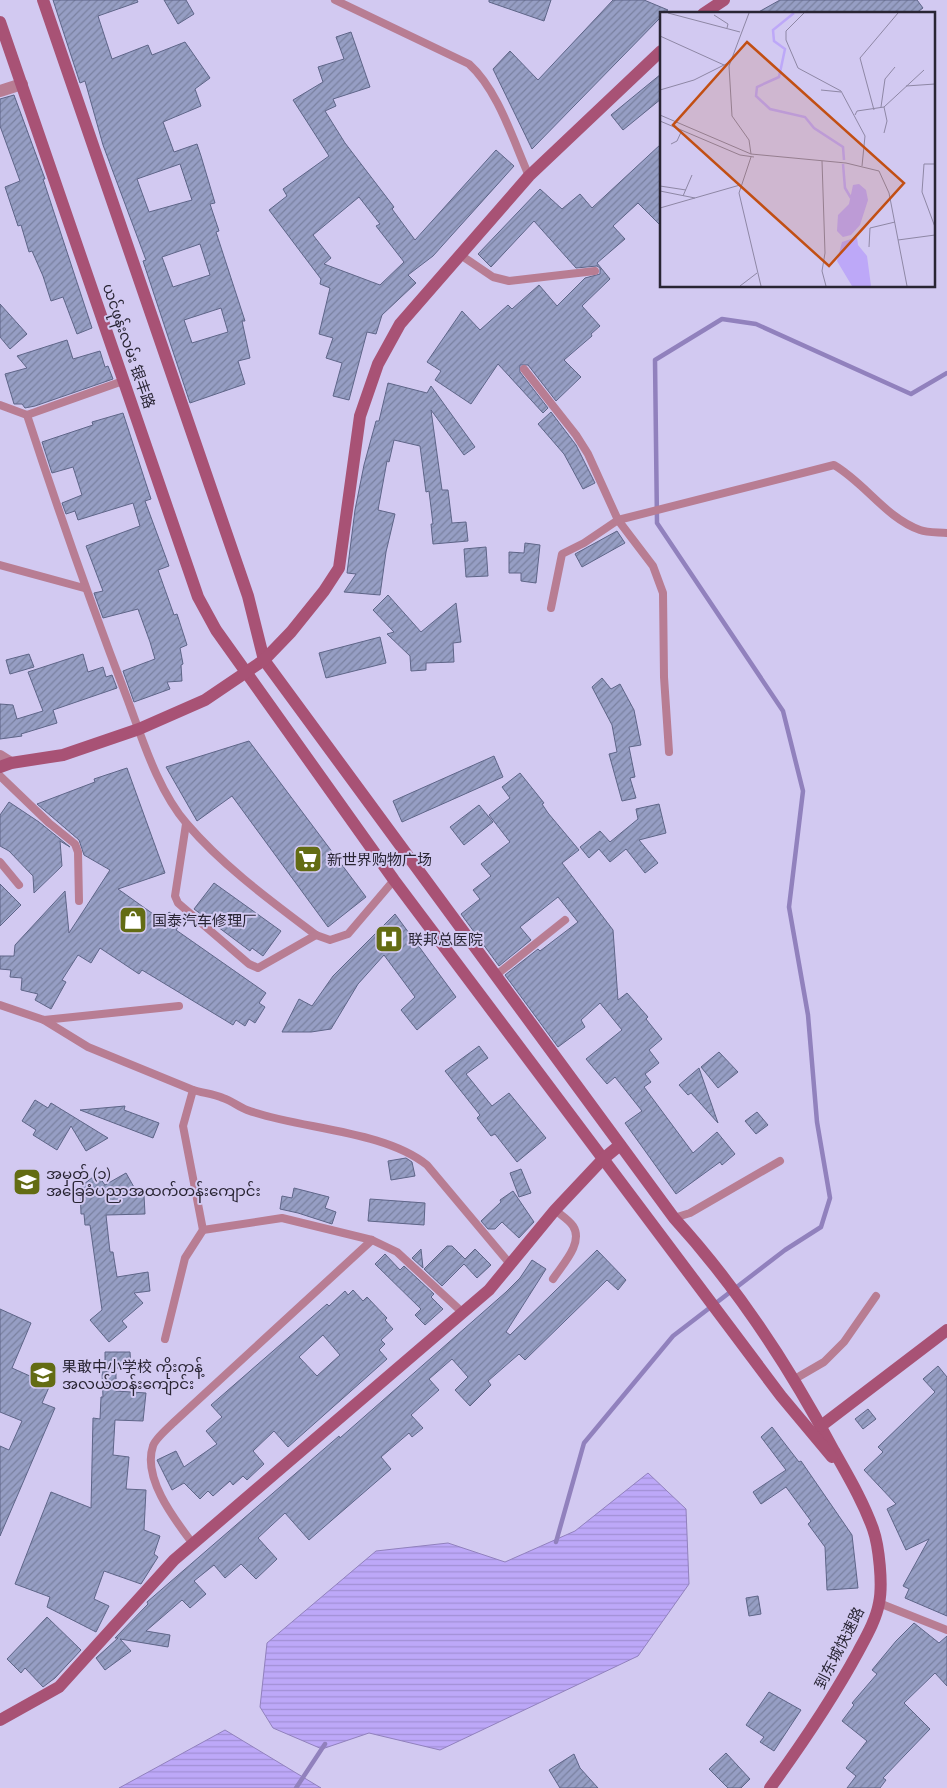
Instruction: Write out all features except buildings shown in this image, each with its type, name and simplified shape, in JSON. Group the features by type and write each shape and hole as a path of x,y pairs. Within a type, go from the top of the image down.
{"main road":[{"name":"ယင်ဖုန်းလမ်း 银丰路","path":"43,0 248,596 264,660"},
{"path":"706,12 722,0"},
{"name":"ယင်ဖုန်းလမ်း 银丰路","path":"0,22 198,598 244,673 394,880"},
{"path":"4,762 63,755 139,729 205,700 264,660 291,632 339,568 360,416 378,364 400,324 459,254 529,176 660,52"},
{"name":"到东城快速路","path":"264,660 674,1218 707,1254 793,1380 850,1479 873,1531 879,1561 880,1603 872,1625 836,1692 770,1788"},
{"name":"到东城快速路","path":"394,880 782,1396 850,1479"},
{"path":"0,1720 59,1687 174,1560 489,1290 555,1210 603,1159 620,1145"},
{"path":"821,1426 947,1330"}],"street":[{"path":"0,92 22,84"}],"lane":[{"path":"337,0 468,64 481,75 491,92 529,176"},
{"path":"459,254 493,277 509,282 595,270"},
{"path":"524,369 576,435 588,454 618,520 653,566 663,593 664,677 669,752"},
{"path":"0,405 27,415 123,381"},
{"path":"27,415 84,588 167,796 186,824 238,875 316,936 330,940 348,934 394,880"},
{"path":"551,608 562,554 584,543 618,520 834,465 845,471 895,516 921,531 947,533"},
{"path":"0,565 84,588"},
{"path":"0,776 49,823 75,844 78,852 79,901"},
{"path":"186,824 175,896 178,904 249,964 258,968 316,936"},
{"path":"0,862 19,885"},
{"path":"495,976 565,920"},
{"path":"0,1005 44,1020 88,1047 193,1090 222,1097 247,1110 360,1137 398,1148 416,1156 427,1165 510,1264"},
{"path":"44,1020 179,1006"},
{"path":"165,1340 185,1258 203,1230 182,1126 193,1090"},
{"path":"674,1218 690,1213 780,1161"},
{"path":"553,1279 576,1243 577,1235 573,1226 555,1210"},
{"path":"203,1230 282,1218 372,1240 397,1252 462,1312"},
{"path":"193,1544 167,1508 151,1470 153,1445 173,1423 372,1240"},
{"path":"793,1380 831,1356 844,1342 876,1296"},
{"path":"880,1603 947,1630"}],"shaded area":[{"path":"648,1473 686,1509 689,1584 638,1656 440,1750 369,1733 322,1749 273,1728 260,1707 267,1643 376,1551 448,1543 505,1562 575,1531"},
{"path":"225,1730 321,1788 119,1788"}],"waterway":[{"path":"556,1542 584,1443 673,1336 785,1250 821,1227 830,1198 817,1122 808,1015 789,907 803,791 783,711 657,523 655,360 722,319 756,324 911,394 947,373"},
{"path":"296,1788 325,1744"}],"place":[{"name":"新世界购物广场","path":"308,859"},
{"name":"国泰汽车修理厂","path":"133,920"},
{"name":"联邦总医院","path":"389,939"},
{"name":"အမှတ် (၁) အခြေခံပညာအထက်တန်းကျောင်း","path":"27,1182"},
{"name":"果敢中小学校 ကိုးကန့် အလယ်တန်းကျောင်း","path":"43,1375"}]}
